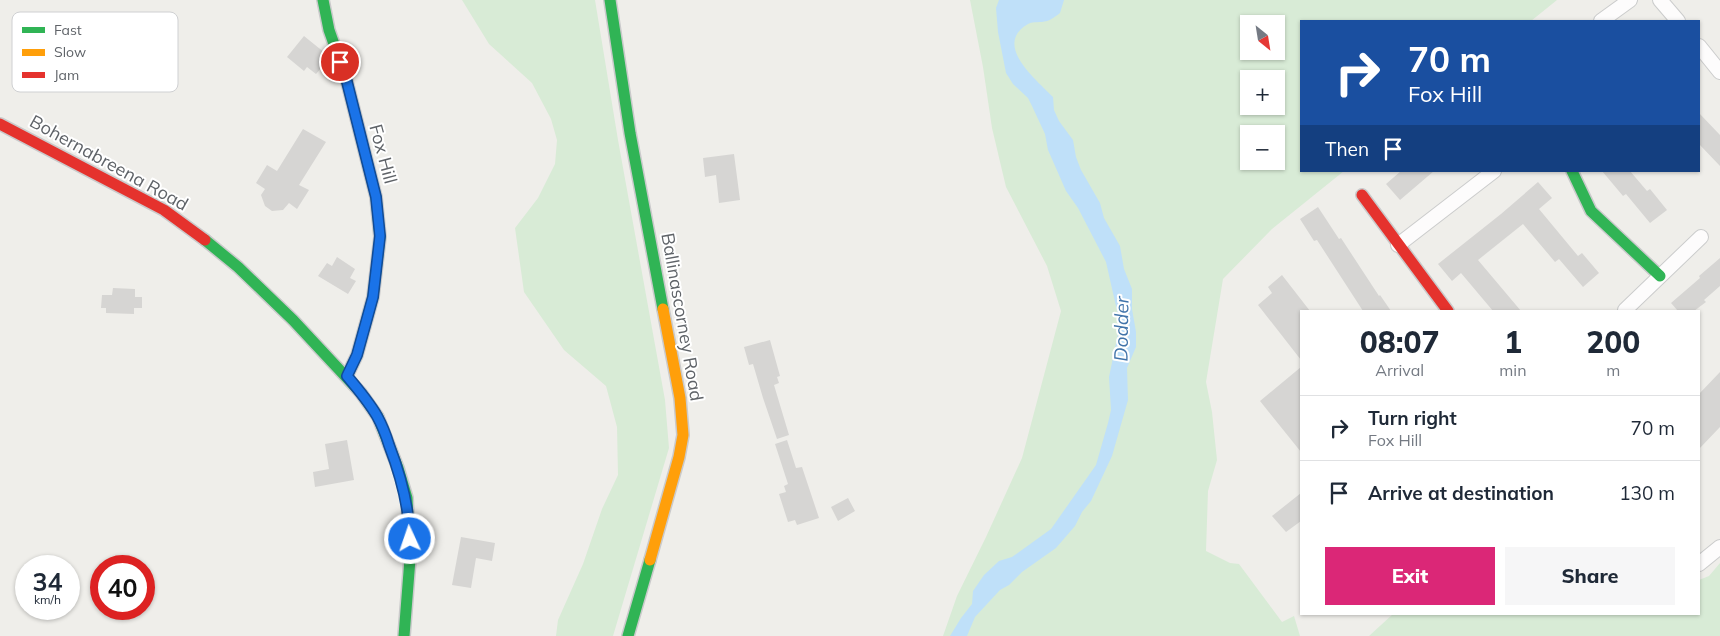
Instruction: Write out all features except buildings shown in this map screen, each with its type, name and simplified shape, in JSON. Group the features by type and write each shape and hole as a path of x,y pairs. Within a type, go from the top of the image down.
{"street":[{"name":"Fox Hill","path":"323,0 329,30 346,78 376,197 380,236 373,297 357,355 347,376"},
{"name":"Ballinascorney Road","path":"610,0 630,133 680,398 683,435 679,457 628,636"},
{"path":"1602,20 1630,0"},
{"path":"1660,0 1677,20"},
{"path":"1700,47 1720,72"},
{"name":"Bohernabreena Road","path":"0,124 164,210 190,228 238,267 293,320 362,393 378,417 398,468 406,498 410,559 404,636"},
{"path":"1398,245 1493,172"},
{"path":"1572,172 1591,211 1660,276"},
{"path":"1362,195 1447,310"},
{"path":"1625,310 1701,237"},
{"path":"1700,563 1720,547"}],"green space":[{"path":"462,0 595,0 665,400 669,448 613,636 556,636 558,620 583,564 602,509 618,475 617,427 606,386 564,350 524,292 515,228 538,198 555,164 557,140 551,119 532,83 489,44"},
{"path":"970,0 1557,0 1532,20 1300,20 1300,172 1343,172 1272,229 1223,279 1206,382 1212,412 1217,460 1208,491 1206,551 1230,563 1239,564 1282,622 1294,616 1300,636 943,636 957,596 1022,458 1061,311 1047,266 1006,187 992,128"},
{"path":"1720,563 1720,636 1369,636 1392,615 1700,615 1700,580 1709,576"}],"water":[{"name":"Dodder","path":"999,0 1064,0 1060,13 1055,17 1047,21 1028,24 1018,32 1014,42 1016,52 1029,72 1053,97 1054,110 1059,121 1073,140 1081,170 1100,203 1104,218 1120,246 1124,269 1132,289 1136,347 1127,368 1128,400 1112,456 1091,501 1082,512 1075,526 1056,548 1000,590 975,617 967,636 950,636 972,604 973,591 984,575 999,561 1012,557 1051,529 1096,465 1111,410 1109,377 1120,324 1106,262 1078,208 1066,191 1048,150 1045,134 1028,98 1013,84 1006,73 998,32 996,8"}],"traffic: fast":[{"path":"323,0 329,30 346,78 376,197 380,237 373,297 357,355 347,376"},
{"path":"610,0 630,133 663,309"},
{"path":"1572,172 1591,211 1660,276"},
{"path":"205,240 238,267 293,320 361,393 378,417 398,468 407,498 410,559 404,636"},
{"path":"628,636 650,560"}],"traffic: slow":[{"path":"650,560 679,457 683,435 680,398 663,309"}],"traffic: jam":[{"path":"0,124 164,210 205,240"},
{"path":"1362,195 1447,310"}],"route":[{"path":"340,62 346,78 376,197 380,236 373,297 357,355 347,376 362,393 378,417 398,468 406,498 410,539"}]}
